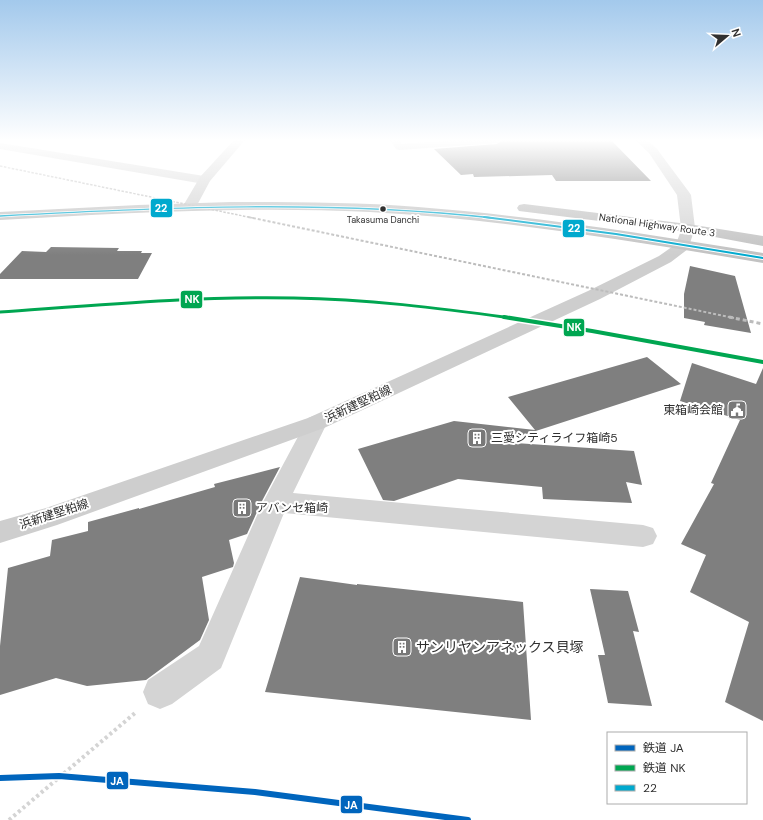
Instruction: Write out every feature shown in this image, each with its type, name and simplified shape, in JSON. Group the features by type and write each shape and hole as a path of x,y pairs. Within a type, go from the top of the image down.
{"highway":[{"name":"National Highway Route 3","path":"0,204 98,198 193,200 368,196 440,200"},
{"name":"National Highway Route 3","path":"0,216 193,200 242,205 369,208 448,214 624,236 763,241"},
{"name":"National Highway Route 3","path":"508,206 685,237 763,258"}],"main road":[{"path":"193,200 204,180"},
{"name":"浜新建堅粕線","path":"0,532 48,518 316,423 594,295 665,260 685,237"}],"street":[{"path":"194,178 204,180"},
{"path":"672,178 684,195 685,237"},
{"path":"160,692 210,657 276,502 316,423"},
{"path":"276,502 642,536"}],"path":[{"path":"9,820 58,776 160,692"}],"building":[{"path":"554,178 648,178 651,181 556,181"},
{"path":"51,247 119,248 117,251 142,251 141,253 152,253 138,279 0,279 0,274 22,251 46,252"},
{"path":"690,266 735,276 751,333 704,325 705,322 684,318 684,294"},
{"name":"三愛シティライフ箱崎5","path":"647,357 681,384 502,442 634,451 642,485 626,482 632,503 543,499 542,487 458,479 394,501 383,500 358,449 454,421 535,430 508,397"},
{"path":"692,363 756,384 763,368 763,721 725,702 749,622 690,592 706,555 681,544 714,484 711,483 740,420 680,401"},
{"path":"280,467 247,534 229,540 234,563 233,567 202,577 209,620 200,640 146,680 87,686 56,678 0,695 0,646 8,568 50,556 52,540 88,531 88,522 215,487 214,484"},
{"name":"サンリヤンアネックス貝塚","path":"300,577 357,585 523,602 531,720 265,692"},
{"path":"590,589 628,591 639,632 633,631 652,706 608,703 598,655 605,655"}],"railway":[{"path":"60,178 253,218"},
{"path":"248,217 734,318"},
{"path":"729,317 763,324"}],"rail line":[{"name":"NK","path":"0,312 125,303 220,299 291,298 363,301 420,306 535,321 763,362"},
{"name":"JA","path":"0,778 59,776 255,792 468,820"}],"transit line":[{"name":"22","path":"0,216 231,206 324,206 370,208 419,211 567,227 763,258"}],"place":[{"name":"Takasuma Danchi","path":"383,209"},
{"name":"東箱崎会館","path":"737,410"},
{"name":"三愛シティライフ箱崎5","path":"477,438"},
{"name":"アバンセ箱崎","path":"242,508"},
{"name":"サンリヤンアネックス貝塚","path":"402,647"}]}
